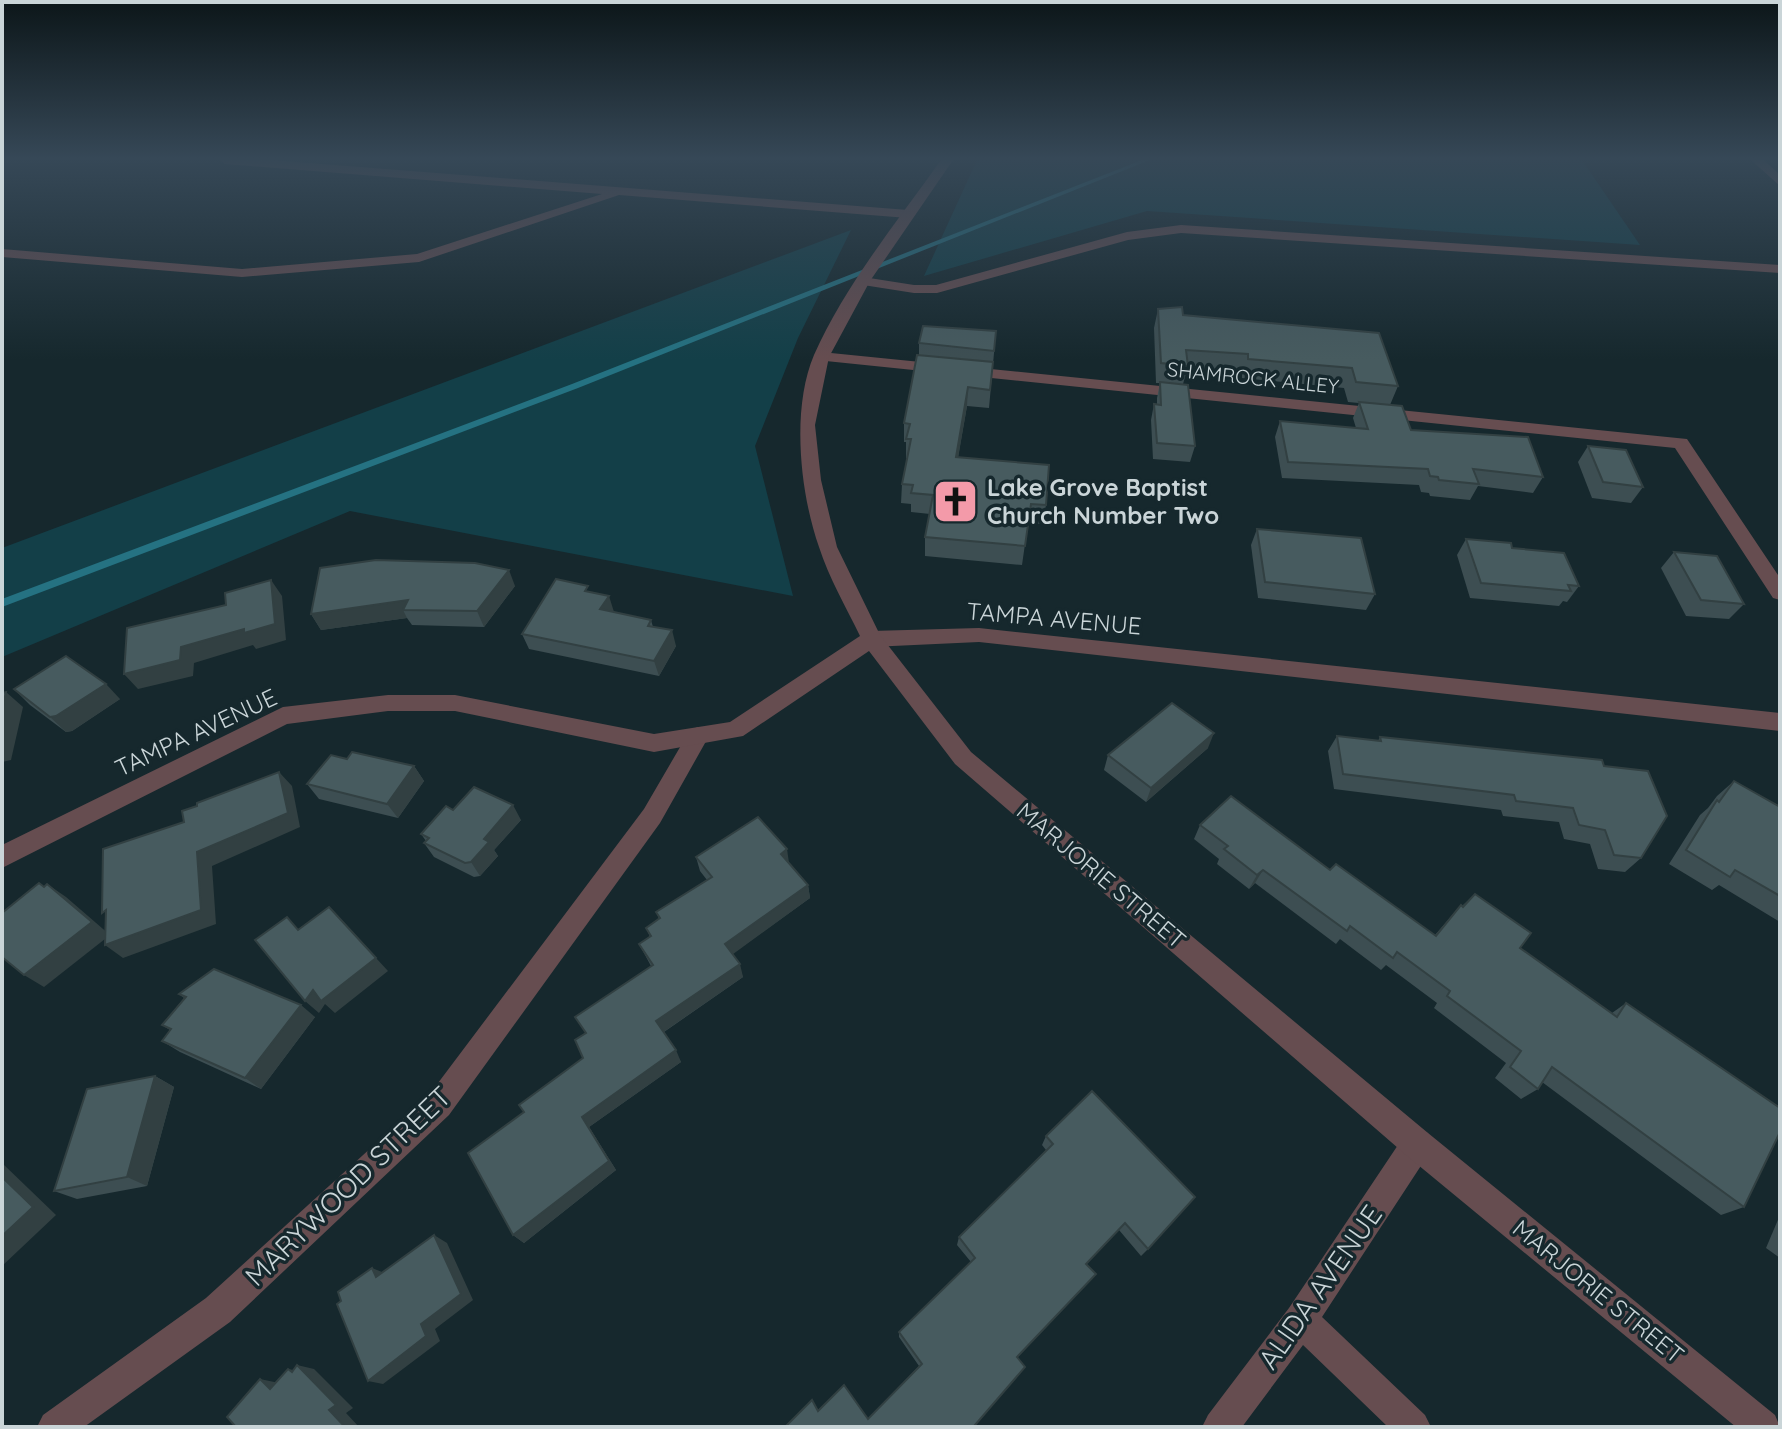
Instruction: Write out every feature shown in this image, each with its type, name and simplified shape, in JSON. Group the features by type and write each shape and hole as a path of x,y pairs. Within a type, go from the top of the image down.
{"street":[{"path":"2,253 242,273 419,258 513,227"},
{"name":"MARJORIE STREET","path":"900,227 863,281 821,357 807,425 812,480 828,547 871,639 963,758 1417,1144 1763,1427"},
{"path":"863,281 914,289 937,289 1127,236 1181,229 1780,269"},
{"name":"SHAMROCK ALLEY","path":"821,357 1681,443 1780,593"},
{"name":"TAMPA AVENUE","path":"2,857 283,716 388,703 455,703 654,743 735,730 871,639 979,635 1780,722"},
{"name":"MARYWOOD STREET","path":"55,1427 218,1310 439,1105 652,816 698,736"},
{"name":"ALIDA AVENUE","path":"1220,1427 1301,1320 1417,1144"},
{"path":"1301,1320 1413,1427"}],"shaded area":[{"path":"947,227 1093,227 924,276"},
{"path":"1374,227 1628,227 1640,245"},
{"path":"851,230 798,338 755,446 793,596 350,511 2,657 2,548"}],"building":[{"path":"1182,307 1183,315 1379,333 1398,386 1356,382 1352,368 1248,359 1248,354 1186,350 1188,366 1161,363 1158,309"},
{"path":"923,326 996,331 994,351 919,343"},
{"path":"917,355 993,362 990,390 968,387 956,457 1049,465 1046,505 1031,504 1025,546 925,537 933,495 911,493 913,485 902,484 911,439 906,439 910,424 904,423"},
{"path":"1160,382 1188,385 1195,446 1157,443 1154,404 1161,405"},
{"path":"1359,402 1402,406 1411,430 1528,437 1543,477 1473,469 1479,484 1439,480 1430,476 1428,469 1288,462 1280,421 1368,429"},
{"path":"1588,446 1626,450 1643,487 1603,482"},
{"path":"1257,529 1361,538 1375,594 1265,582"},
{"path":"1466,539 1511,543 1512,548 1564,553 1579,586 1568,585 1571,591 1481,583"},
{"path":"1674,552 1717,556 1744,604 1701,600"},
{"path":"376,560 475,563 509,570 477,611 403,610 408,600 311,614 320,568"},
{"path":"556,579 588,586 585,591 609,596 600,609 651,620 648,626 672,630 654,661 522,634"},
{"path":"271,580 275,624 244,633 244,629 181,647 180,660 124,674 127,628 226,605 225,593"},
{"path":"66,656 106,684 50,717 14,689"},
{"path":"1172,703 1214,733 1151,788 1108,755"},
{"path":"1337,736 1381,741 1380,737 1602,760 1604,766 1648,771 1667,816 1641,858 1614,855 1605,830 1579,825 1573,808 1516,801 1514,795 1343,774"},
{"path":"352,752 414,766 387,804 307,784 331,755 347,759"},
{"path":"279,772 288,813 197,852 201,910 105,945 103,849 184,822 182,811 197,806 197,803"},
{"path":"1734,781 1780,807 1780,896 1735,870 1730,877 1686,850 1717,800 1719,802"},
{"path":"474,787 513,805 484,839 489,842 471,862 465,863 424,843 429,838 421,834 446,806 453,810"},
{"path":"1231,796 1330,870 1336,864 1436,936 1461,905 1463,907 1475,894 1531,933 1520,948 1617,1017 1626,1003 1780,1108 1780,1132 1744,1207 1552,1067 1538,1089 1510,1067 1521,1051 1447,996 1450,991 1397,952 1393,958 1350,926 1347,931 1263,870 1257,875 1224,849 1228,846 1200,825"},
{"path":"758,817 787,849 781,854 808,885 725,944 740,964 656,1021 676,1050 582,1117 609,1161 513,1235 468,1153 524,1112 519,1105 583,1058 575,1040 586,1033 575,1017 653,965 639,944 651,936 646,928 660,918 656,912 712,877 696,857"},
{"path":"39,883 44,887 47,884 92,922 24,975 2,957 2,913"},
{"path":"329,907 376,958 321,1001 313,990 305,1001 255,940 287,917 298,930"},
{"path":"214,969 301,1005 245,1078 162,1041 171,1029 162,1025 186,997 179,994"},
{"path":"155,1076 127,1177 54,1191 87,1089"},
{"path":"1092,1091 1195,1197 1148,1249 1125,1223 1086,1264 1096,1274 1017,1357 1025,1367 975,1425 977,1427 787,1427 812,1400 818,1411 844,1385 868,1419 922,1364 899,1332 975,1258 959,1237 1053,1144 1046,1136"},
{"path":"2,1177 33,1207 2,1236"},
{"path":"434,1235 461,1294 421,1324 426,1336 368,1381 337,1304 341,1301 338,1292 372,1268 376,1277"},
{"path":"297,1365 336,1405 329,1410 345,1427 236,1427 227,1417 260,1379 270,1389 288,1369 292,1372"}],"waterway":[{"path":"2,603 575,386 978,227"}],"place":[{"name":"Lake Grove Baptist Church Number Two","path":"956,502"}]}
